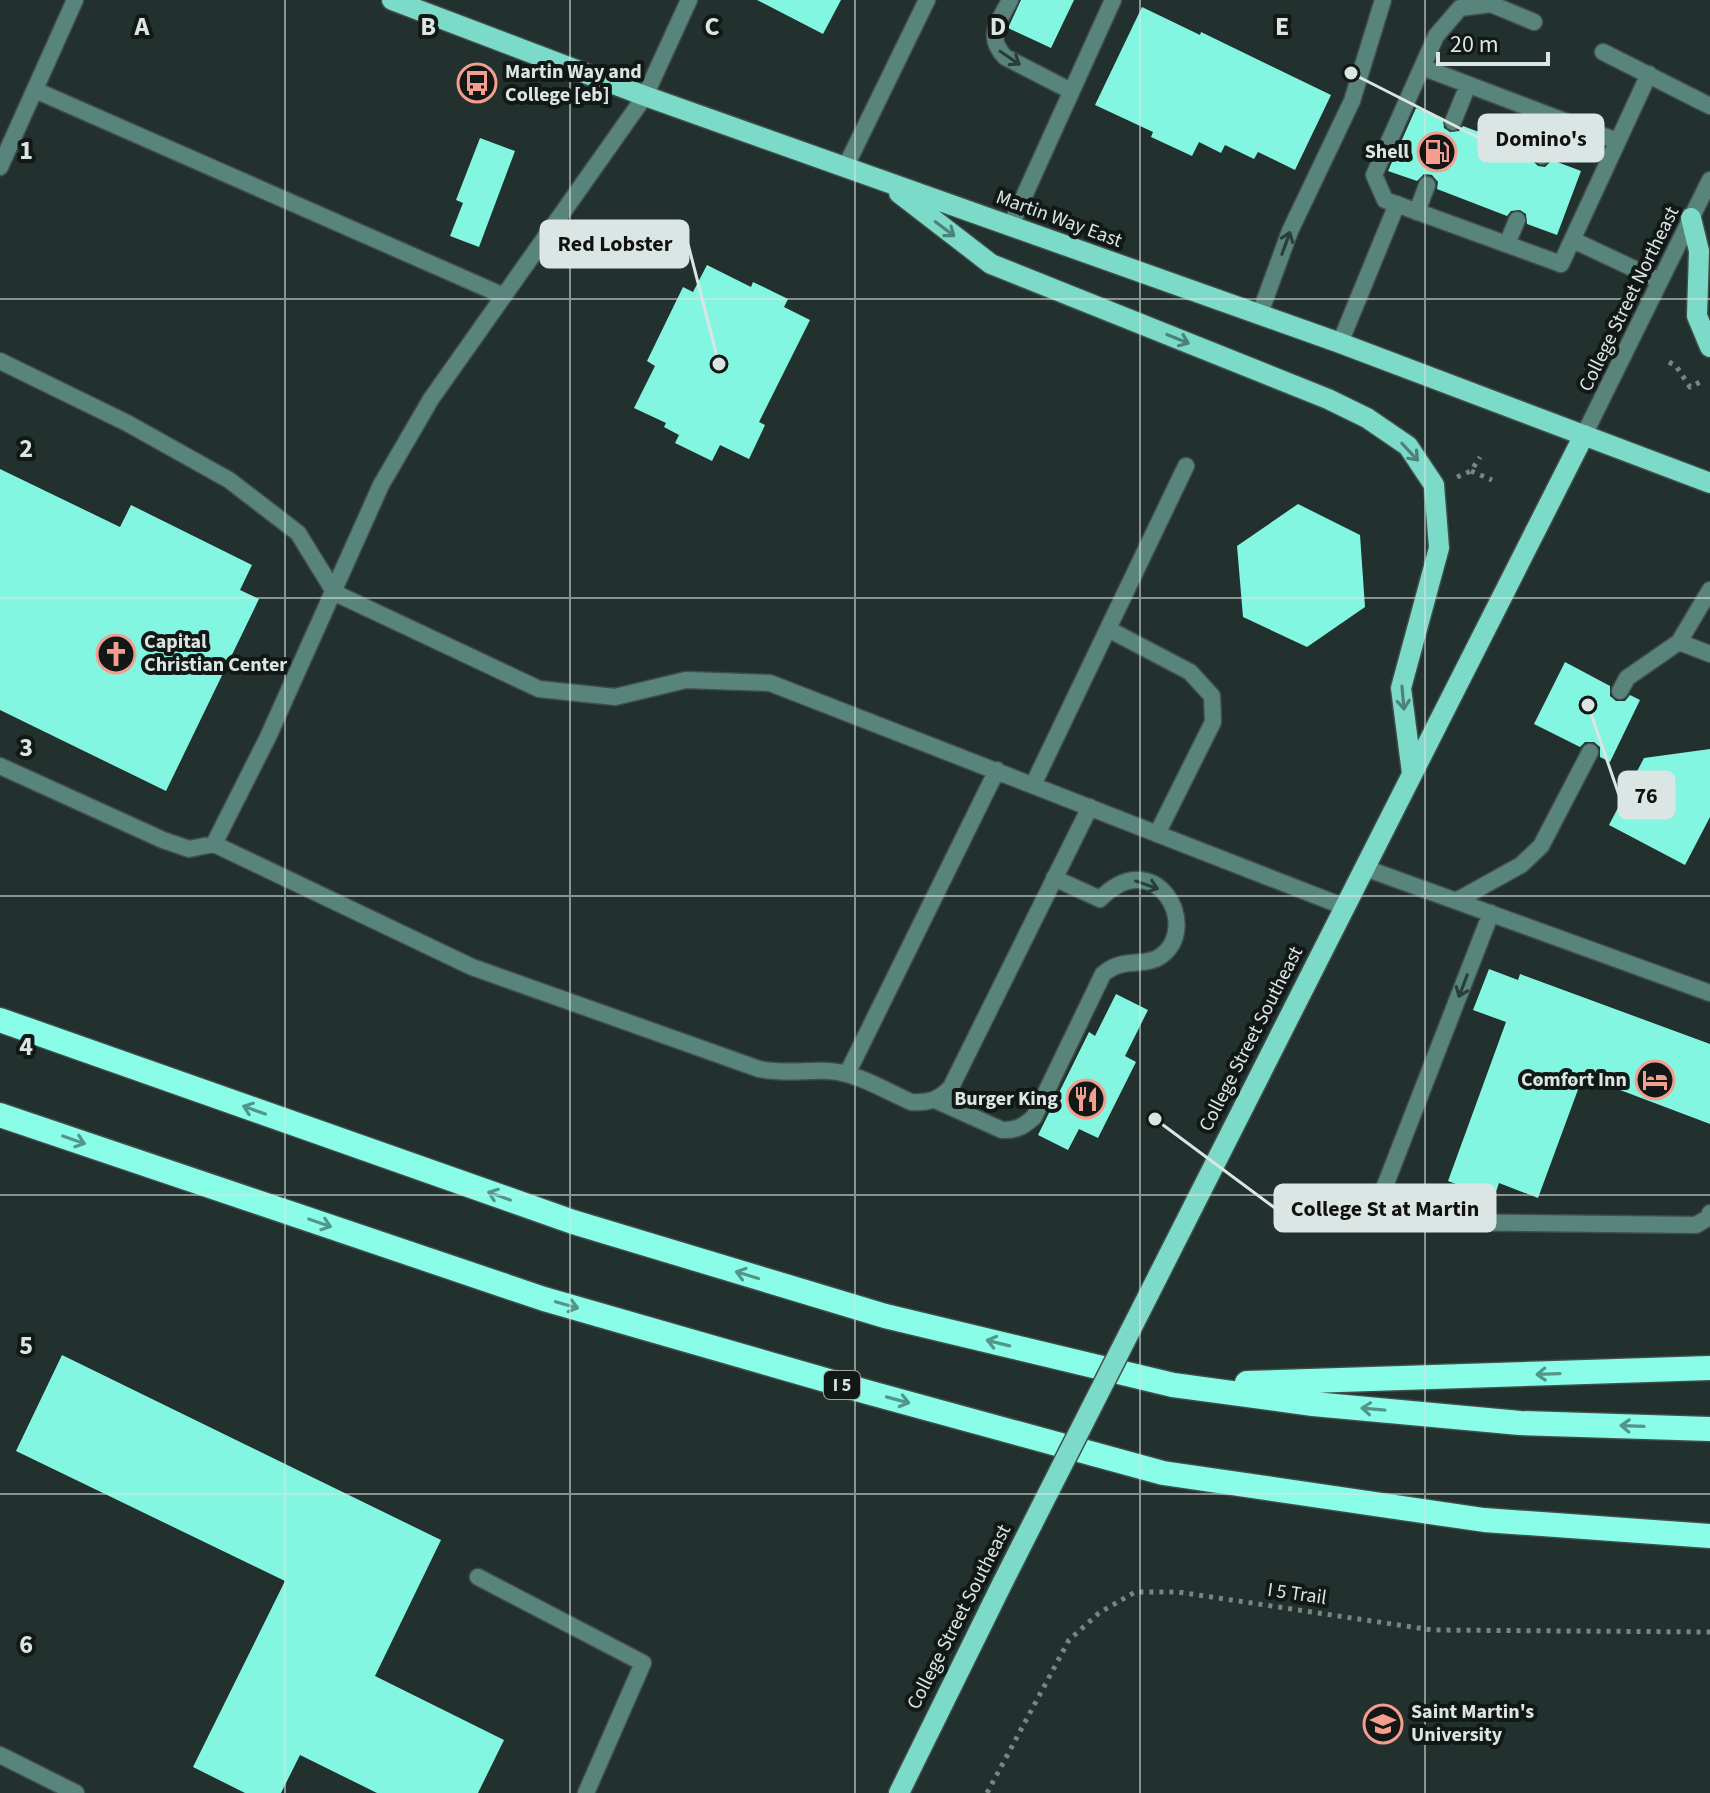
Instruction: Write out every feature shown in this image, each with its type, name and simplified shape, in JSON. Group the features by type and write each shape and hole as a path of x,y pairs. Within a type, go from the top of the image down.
{"highway":[{"path":"0,1020 573,1222 885,1316 1173,1385 1313,1404 1520,1423 1710,1429"},
{"name":"I 5","path":"0,1115 544,1299 1163,1473 1484,1520 1710,1536"},
{"path":"1173,1385 1710,1368"}],"main road":[{"name":"Martin Way East","path":"392,0 645,96 1340,343 1710,483"},
{"path":"883,181 991,264 1328,399 1367,418 1408,446 1434,485 1439,548 1401,688 1412,773"},
{"path":"1691,218 1699,251 1697,316 1710,347"},
{"name":"College Street Southeast","path":"899,1793 1584,435"}],"street":[{"path":"0,167 75,0"},
{"path":"214,844 335,593 381,485 431,399 645,96 689,0"},
{"path":"845,168 927,0"},
{"path":"1010,0 994,31 999,50 1005,57 1071,91"},
{"path":"1010,227 1113,0"},
{"path":"1259,316 1290,231 1352,101 1383,0"},
{"path":"1534,22 1491,4 1460,8 1436,36 1374,175 1385,200 1561,264 1649,74"},
{"path":"1603,52 1710,106"},
{"path":"1422,67 1617,141"},
{"path":"1453,122 1468,85"},
{"path":"35,90 504,296"},
{"path":"1542,156 1556,118"},
{"name":"College Street Northeast","path":"1584,435 1710,180"},
{"path":"1417,212 1427,185"},
{"path":"1340,343 1397,204"},
{"path":"1507,244 1517,220"},
{"path":"1573,240 1660,281"},
{"path":"0,361 127,423 229,480 298,533 335,593 539,689 615,697 686,680 770,683 1345,907"},
{"path":"1033,785 1186,466"},
{"path":"1620,691 1627,678 1679,642 1710,590"},
{"path":"1108,629 1190,672 1212,696 1213,722 1157,834"},
{"path":"1679,642 1710,654"},
{"path":"1456,901 1521,865 1541,846 1590,752"},
{"path":"0,766 163,840 189,849 214,844 472,967 759,1069 776,1073 830,1071 847,1074 911,1102 935,1100 1002,1130 1024,1126 1034,1117 1103,974 1120,963 1161,956 1175,933 1174,910 1169,896 1155,885 1126,880 1112,887 1100,899 1054,878"},
{"path":"847,1074 997,770"},
{"path":"935,1100 951,1087 1090,807"},
{"path":"1365,868 1710,993"},
{"path":"1491,913 1383,1191 1392,1213 1427,1222 1680,1225 1696,1225 1708,1218 1710,1213"},
{"path":"478,1577 643,1663 586,1793"},
{"path":"0,1755 76,1793"}],"path":[{"path":"1669,362 1676,366 1690,387 1700,382"},
{"path":"1449,481 1471,471 1480,457"},
{"path":"1471,471 1492,480"},
{"name":"I 5 Trail","path":"987,1793 1069,1640 1099,1613 1135,1592 1178,1592 1432,1630 1710,1632"}],"building":[{"path":"757,0 841,0 823,34"},
{"path":"1021,0 1074,0 1051,48 1008,28"},
{"path":"1142,7 1331,95 1295,170 1258,152 1254,159 1225,145 1221,153 1199,142 1192,156 1151,137 1153,132 1095,105"},
{"path":"1416,108 1443,118 1444,128 1450,132 1459,131 1463,126 1532,152 1531,159 1538,166 1545,167 1552,160 1581,171 1557,235 1527,224 1526,214 1520,210 1511,211 1507,216 1437,189 1438,182 1432,175 1424,174 1417,181 1388,171"},
{"path":"480,138 515,151 479,247 450,236 463,203 456,200"},
{"path":"707,265 751,287 753,282 788,299 784,307 810,320 759,422 765,425 749,459 720,445 712,461 675,443 679,435 664,427 666,423 634,408 655,366 647,361 683,287 693,292"},
{"name":"Capital Christian Center","path":"0,469 120,527 131,505 252,565 240,590 259,599 166,791 0,710"},
{"path":"1298,504 1360,535 1365,607 1307,647 1243,617 1237,546"},
{"path":"1565,662 1610,686 1610,696 1616,701 1625,701 1630,695 1640,700 1610,762 1600,757 1600,747 1594,742 1585,742 1580,747 1534,724"},
{"path":"1710,749 1710,817 1685,865 1609,825 1644,758"},
{"name":"Comfort Inn","path":"1489,969 1518,980 1520,974 1710,1044 1710,1124 1583,1076 1538,1198 1499,1183 1494,1198 1448,1181 1506,1022 1473,1010"},
{"name":"Burger King","path":"1116,994 1148,1010 1125,1056 1136,1062 1098,1138 1079,1129 1068,1150 1038,1135 1089,1032 1095,1036"},
{"path":"62,1355 441,1540 375,1676 504,1740 478,1793 377,1793 300,1755 281,1793 245,1793 193,1767 285,1581 16,1451"}],"place":[{"name":"Domino's","path":"1351,73"},
{"name":"Martin Way and College [eb]","path":"477,83"},
{"name":"Shell","path":"1437,152"},
{"name":"Red Lobster","path":"719,364"},
{"name":"Capital Christian Center","path":"116,654"},
{"name":"76","path":"1588,705"},
{"name":"Comfort Inn","path":"1655,1080"},
{"name":"Burger King","path":"1086,1099"},
{"name":"College St at Martin","path":"1155,1119"},
{"name":"Saint Martin's University","path":"1383,1724"}]}
